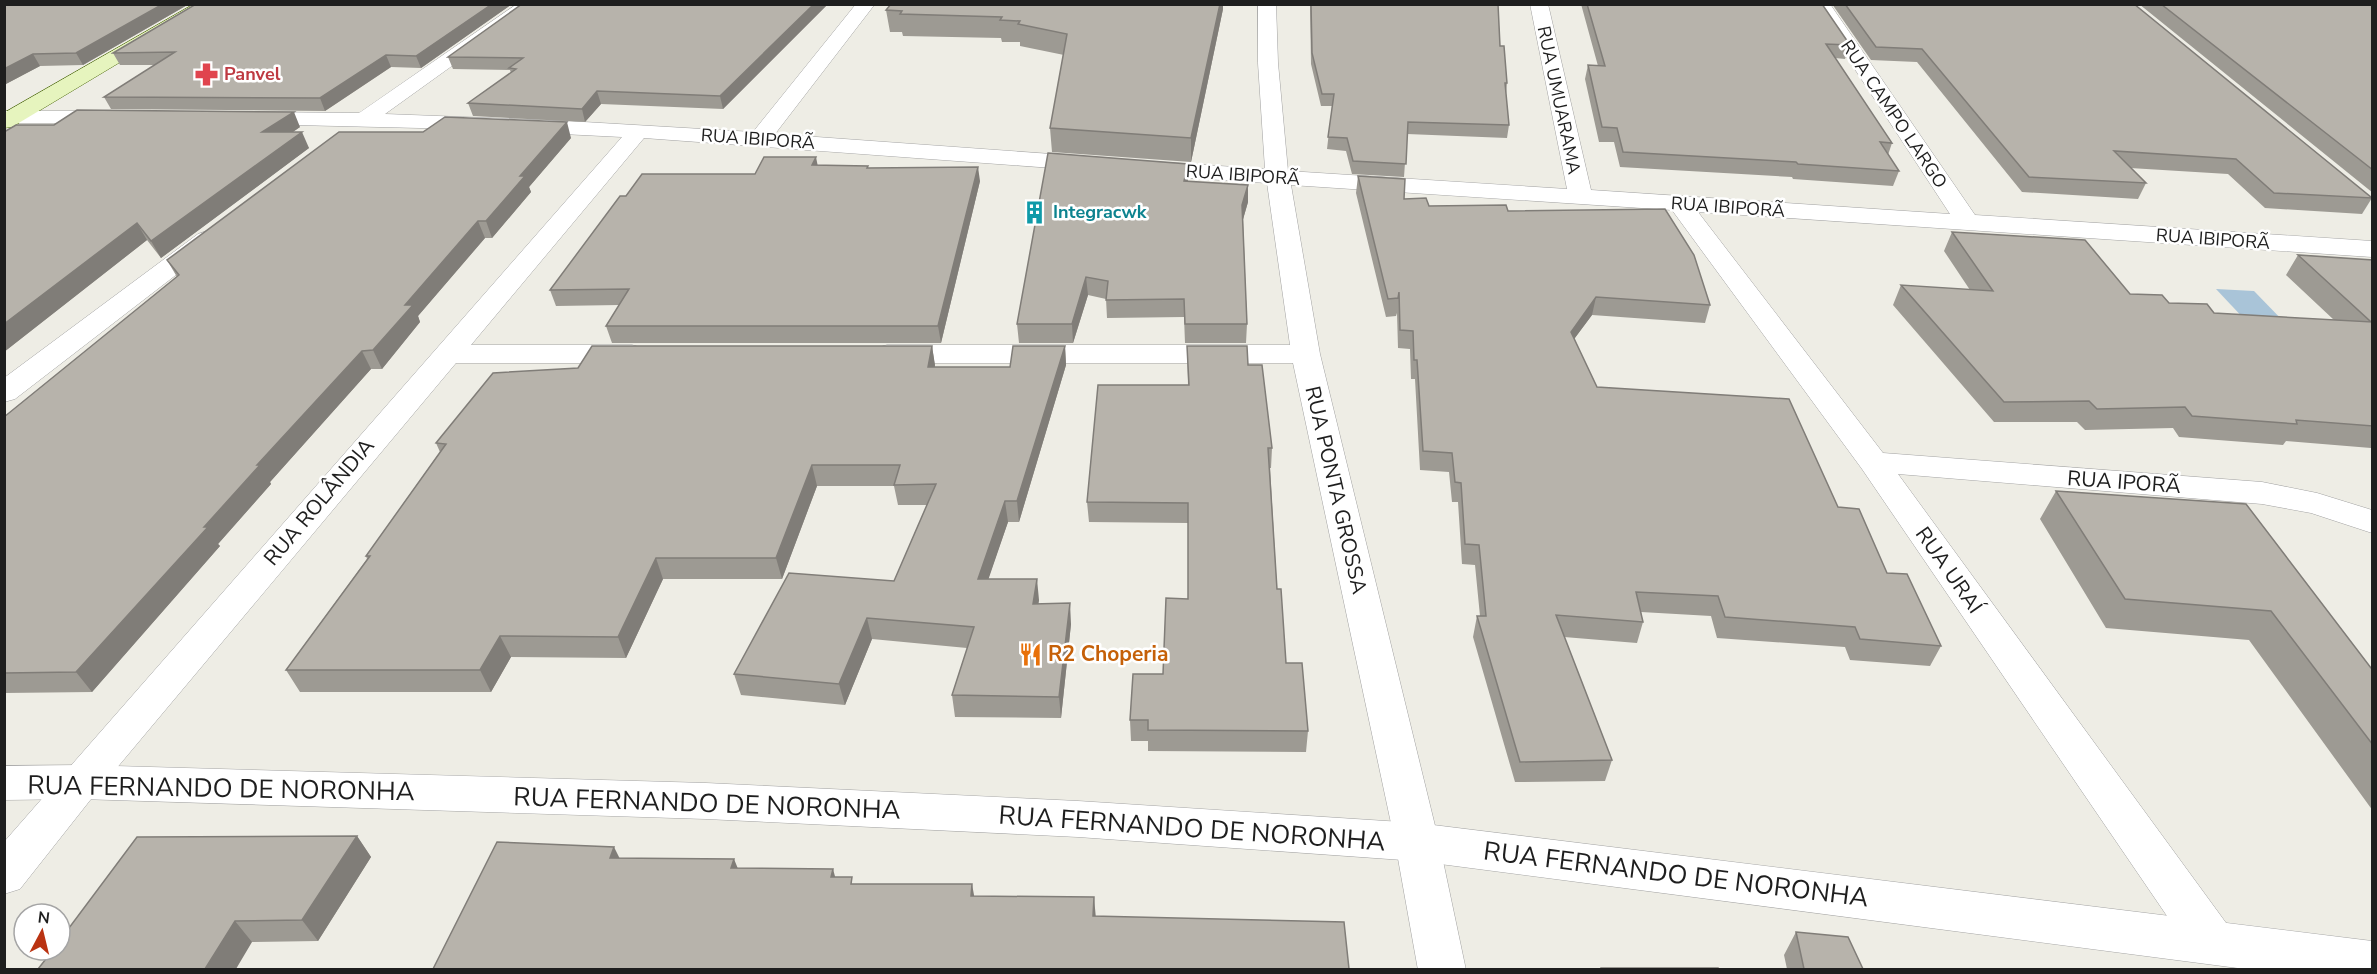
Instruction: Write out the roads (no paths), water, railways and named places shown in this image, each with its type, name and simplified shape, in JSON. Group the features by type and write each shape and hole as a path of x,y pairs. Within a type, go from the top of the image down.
{"main road":[{"path":"7,115 178,4"},
{"path":"7,115 208,4"}],"street":[{"path":"336,140 529,4"},
{"path":"759,139 866,4"},
{"name":"RUA PONTA GROSSA","path":"1267,4 1268,63 1278,178 1306,354 1417,842 1442,969"},
{"name":"RUA UMUARAMA","path":"1539,4 1580,196"},
{"name":"RUA CAMPO LARGO","path":"1821,4 1968,223"},
{"path":"7,115 130,118"},
{"name":"RUA IBIPORÃ","path":"236,118 365,118 759,139 1278,178 2373,249"},
{"name":"RUA ROLÂNDIA","path":"4,875 80,782 638,132"},
{"name":"RUA URAÍ","path":"1679,203 1873,462 2212,942"},
{"path":"4,393 222,227"},
{"path":"446,354 661,354"},
{"path":"864,354 1306,354"},
{"name":"RUA IPORÃ","path":"1873,462 2262,493 2317,504 2373,522"},
{"name":"RUA FERNANDO DE NORONHA","path":"4,783 80,782 706,801 1078,819 1417,842 2212,942 2361,965"}],"water":[{"path":"2216,289 2254,291 2287,325 2247,322"}],"place":[{"name":"Panvel","path":"206,74"},
{"name":"Integracwk","path":"1035,212"},
{"name":"R2 Choperia","path":"1030,654"}]}
